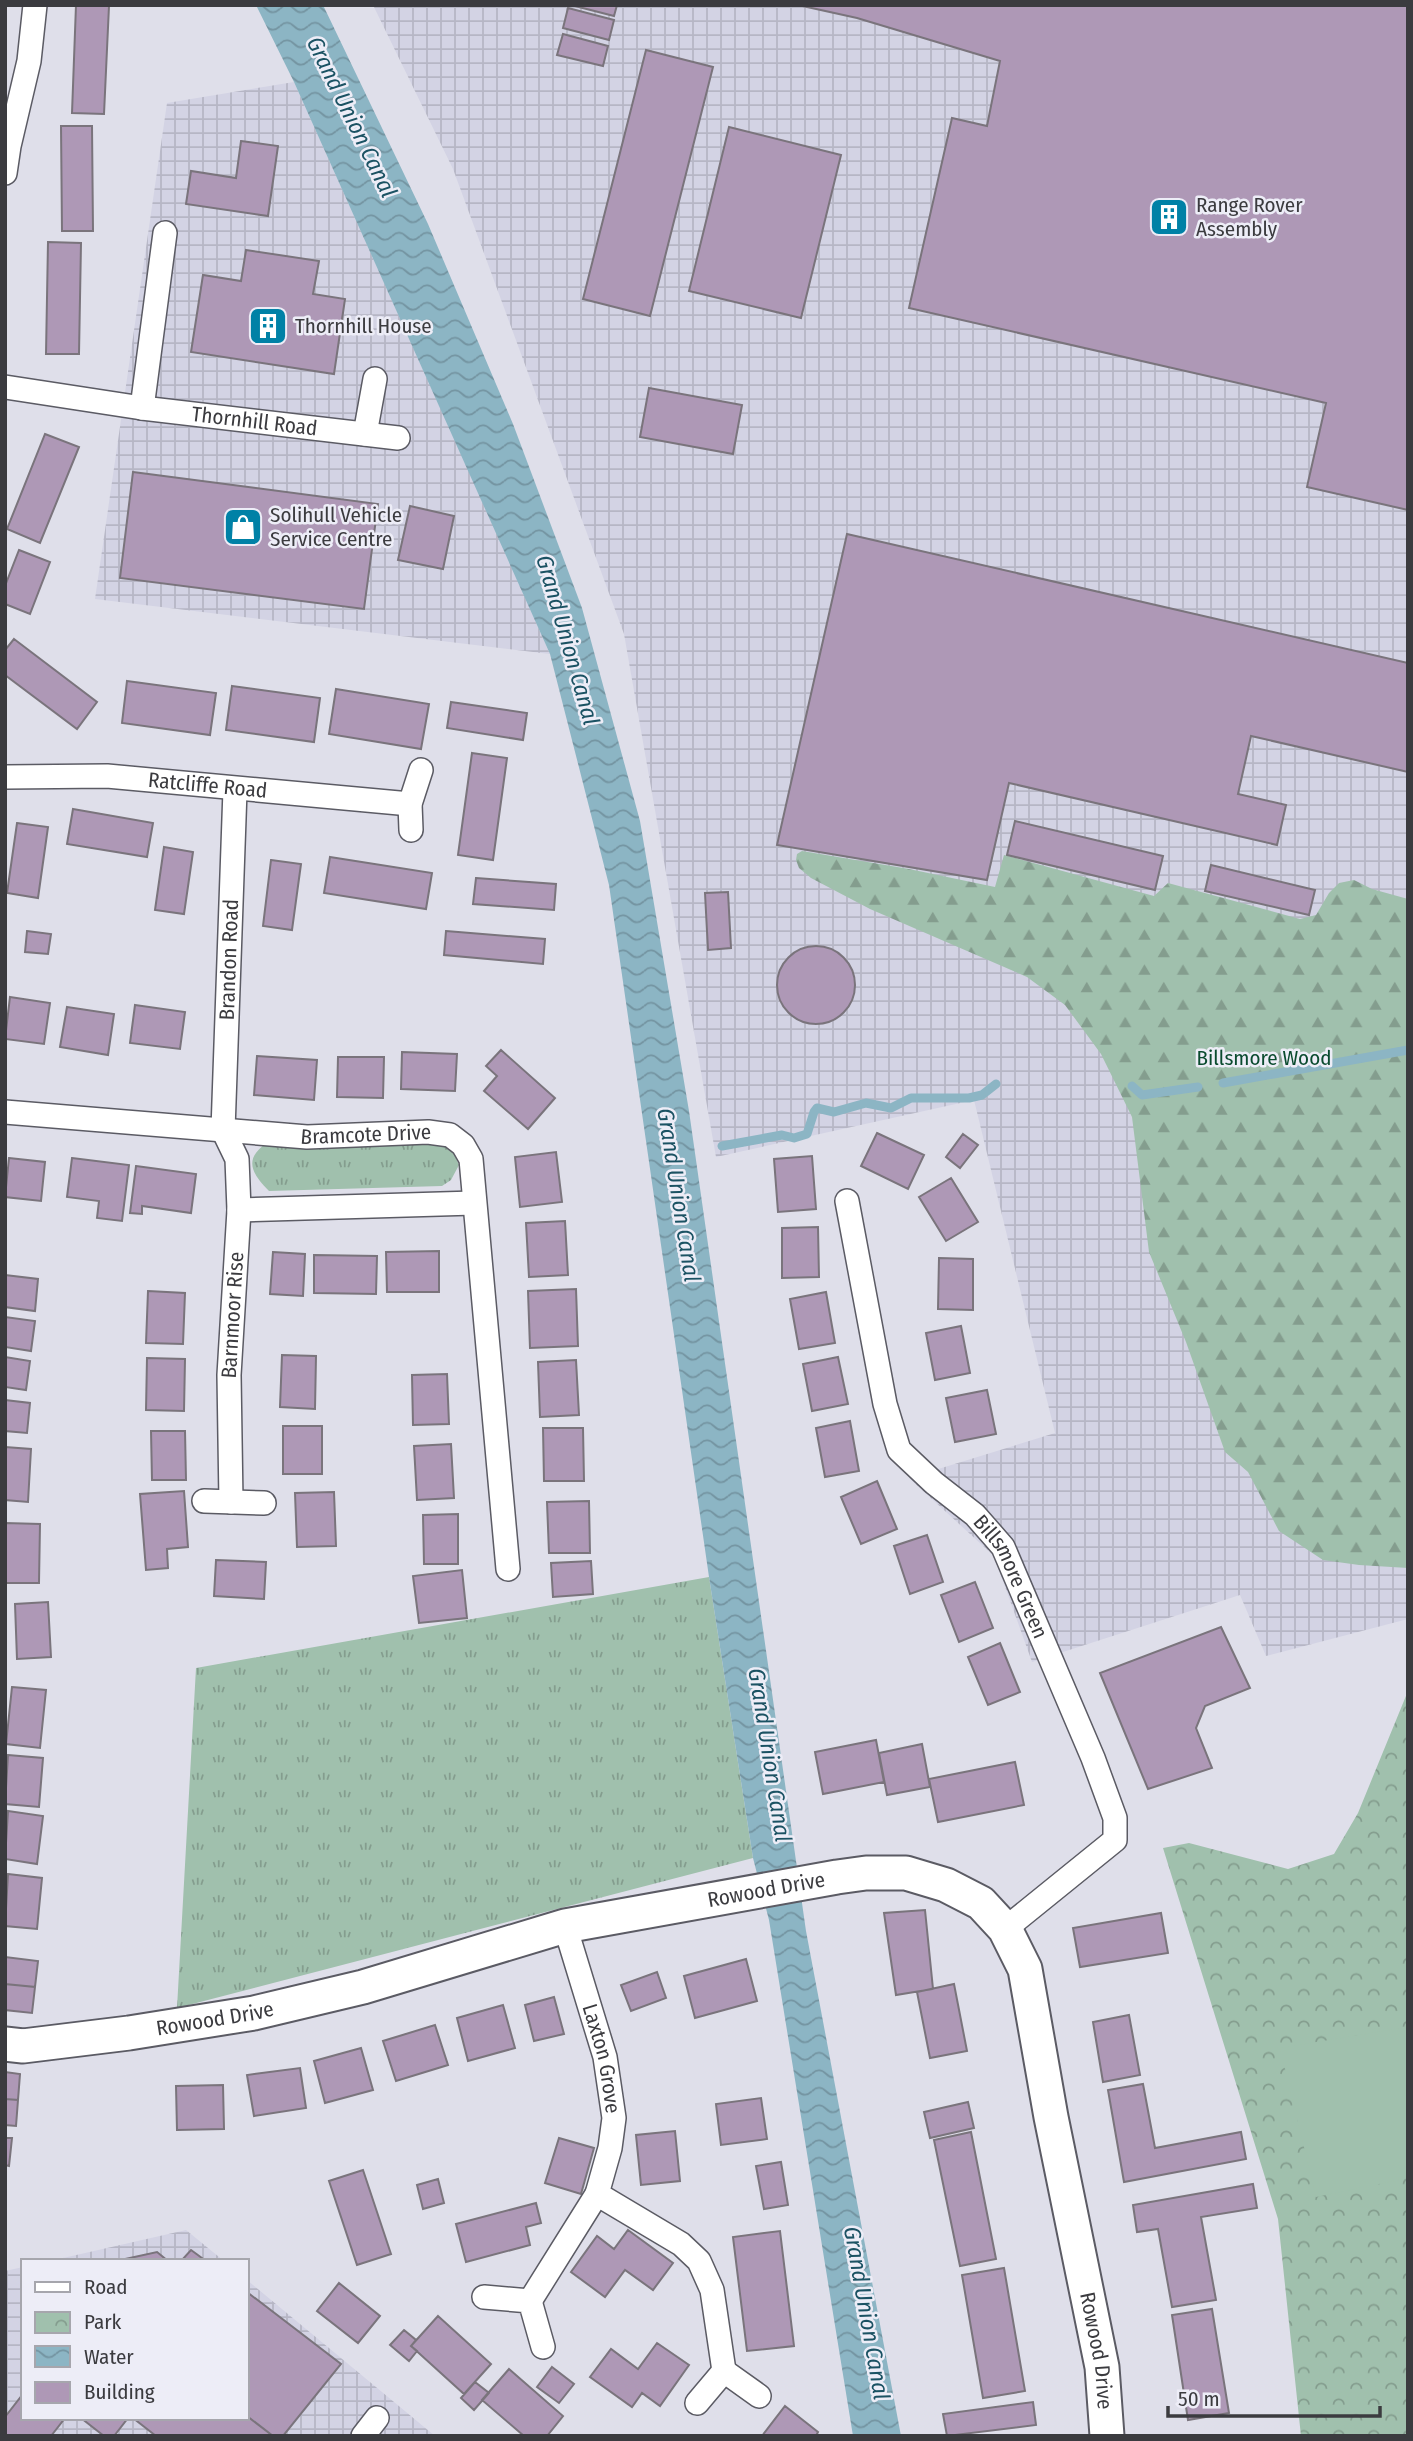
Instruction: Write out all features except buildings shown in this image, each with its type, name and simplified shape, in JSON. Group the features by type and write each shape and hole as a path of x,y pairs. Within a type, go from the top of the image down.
{"street":[{"path":"5,173 29,61 34,5"},
{"path":"142,408 165,233"},
{"path":"365,434 375,379"},
{"name":"Thornhill Road","path":"5,387 142,408 398,438"},
{"path":"411,830 410,804 421,770"},
{"name":"Ratcliffe Road","path":"5,777 107,776 235,790 410,804"},
{"name":"Brandon Road","path":"223,1130 235,790"},
{"name":"Bramcote Drive","path":"5,1112 307,1137 428,1132 450,1135 463,1145 471,1159 508,1569"},
{"name":"Barnmoor Rise","path":"223,1130 237,1159 239,1210 229,1375 231,1502"},
{"name":"Billsmore Green","path":"847,1201 885,1404 899,1450 975,1516 1003,1547 1093,1758 1115,1818 1115,1840 1005,1929"},
{"path":"239,1210 474,1203"},
{"path":"204,1501 264,1503"},
{"name":"Rowood Drive","path":"5,2044 23,2046 129,2034 254,2013 363,1987 565,1926 866,1873 906,1873 946,1885 981,1903 1005,1929 1025,1969 1051,2117 1102,2367 1107,2436"},
{"name":"Laxton Grove","path":"530,2301 597,2194 610,2148 614,2118 605,2057 565,1926"},
{"path":"597,2194 681,2244 699,2261 712,2290 724,2371 760,2396"},
{"path":"484,2297 530,2301 543,2347"},
{"path":"696,2403 724,2371"},
{"path":"363,2436 377,2418"}],"shaded area":[{"path":"373,5 1408,5 1408,1619 1266,1656 1240,1595 1032,1662 994,1556 909,1478 1055,1433 974,1100 716,1157 624,634 453,169"},
{"path":"294,82 550,654 95,599 167,103"},
{"path":"186,2230 222,2259 59,2259"},
{"path":"21,2267 21,2420 248,2420 248,2281 435,2436 5,2436 5,2271"}],"green space":[{"name":"Billsmore Wood","path":"802,851 995,887 1004,855 1154,896 1168,883 1300,919 1316,915 1329,893 1339,883 1354,880 1372,889 1408,899 1408,1568 1323,1560 1279,1531 1248,1472 1225,1452 1186,1342 1149,1252 1132,1117 1101,1054 1065,1005 1027,977 870,909 811,878 799,868 796,860 797,854"},
{"path":"268,1142 439,1142 453,1152 459,1165 451,1180 442,1186 269,1191 257,1178 252,1165 255,1154"},
{"path":"709,1577 753,1858 177,2008 196,1668"},
{"path":"1408,1691 1408,2436 1301,2436 1278,2219 1163,1848 1189,1843 1288,1869 1334,1854 1358,1813"},
{"path":"1408,2027 1408,2178 1316,2197 1280,2048"}],"water":[{"name":"Grand Union Canal","path":"256,5 323,5 428,224 513,424 582,608 640,821 689,1111 806,1931 901,2436 853,2436 769,1920 753,1858 709,1577 609,885 550,654 294,82"}],"waterway":[{"path":"1223,1083 1408,1050"},
{"path":"722,1146 782,1135 794,1138 807,1134 817,1108 834,1112 866,1103 891,1108 911,1098 969,1098 982,1095 996,1084"},
{"path":"1132,1086 1142,1095 1198,1087"}],"place":[{"name":"Range Rover Assembly","path":"1169,217"},
{"name":"Thornhill House","path":"268,326"},
{"name":"Solihull Vehicle Service Centre","path":"243,527"}]}
